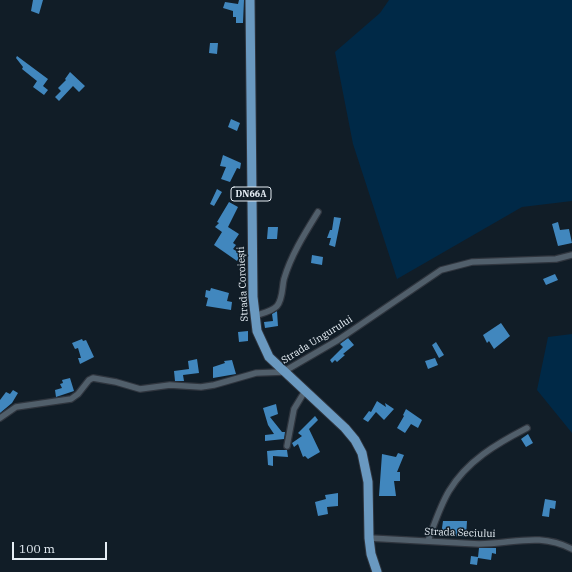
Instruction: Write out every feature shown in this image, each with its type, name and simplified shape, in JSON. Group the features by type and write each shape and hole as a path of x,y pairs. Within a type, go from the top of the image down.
{"main road":[{"name":"Strada Coroiești","path":"250,0 250,115 254,316 264,350 286,375 345,428 355,440 362,453 368,482 369,538 371,554 377,572"}],"street":[{"path":"254,316 267,312 276,306 280,300 284,279 291,262 318,212"},
{"name":"Strada Ungurului","path":"0,418 16,407 71,399 78,394 89,380 93,378 116,382 140,389 170,385 214,385 256,373 286,375 441,270 472,262 508,259 556,259 572,255"},
{"path":"287,446 294,409 305,391"},
{"path":"428,542 449,491 461,474 477,458 497,444 527,428"},
{"name":"Strada Seciului","path":"369,538 428,542 497,544 528,539 561,543 572,549"}],"shaded area":[{"path":"389,0 572,0 572,201 522,207 397,279 353,144 335,52 380,13"},
{"path":"572,334 572,433 537,390 548,337"}],"building":[{"path":"33,0 43,0 39,14 31,11"},
{"path":"239,0 244,0 243,23 236,23 236,17 233,17 233,11 223,8 225,2 238,4"},
{"path":"210,43 218,43 217,54 209,53"},
{"path":"17,56 48,79 43,86 48,90 44,95 33,87 37,81 22,69 23,67 16,58"},
{"path":"70,72 85,86 79,92 73,86 59,101 55,97 61,91 58,88 66,80 65,79"},
{"path":"231,119 240,123 237,131 228,127"},
{"path":"223,155 241,163 240,169 237,168 230,182 221,179 226,167 220,166"},
{"path":"217,189 222,192 214,206 210,204"},
{"path":"229,202 238,207 228,227 239,234 233,243 236,245 233,249 241,254 237,261 214,245 222,232 215,227 219,223 217,222"},
{"path":"334,217 341,218 335,247 329,245 331,238 327,238 330,230 332,230"},
{"path":"558,222 560,230 569,229 572,243 558,246 552,224"},
{"path":"268,227 278,227 277,239 267,239"},
{"path":"312,255 323,257 322,265 311,263"},
{"path":"555,274 558,280 546,285 543,279"},
{"path":"211,288 229,293 227,301 232,302 231,310 206,306 208,298 205,297 206,290 210,291"},
{"path":"277,311 278,326 265,328 264,322 273,321 272,314"},
{"path":"501,323 510,336 494,349 489,341 487,343 483,335"},
{"path":"248,331 248,341 239,342 238,332"},
{"path":"348,338 354,345 343,354 345,355 337,362 335,360 332,363 330,360 343,347 340,344"},
{"path":"82,339 83,341 86,340 94,357 80,364 78,358 81,358 78,348 75,349 72,343"},
{"path":"436,342 444,355 439,358 432,345"},
{"path":"435,358 438,365 428,369 425,361"},
{"path":"197,359 199,373 183,375 184,381 175,381 174,371 189,369 188,361"},
{"path":"232,360 236,374 213,378 213,367 225,363 224,361"},
{"path":"70,378 74,391 56,397 55,390 62,388 60,384 63,383 62,380"},
{"path":"13,390 18,393 12,403 0,413 0,400 6,392 10,394"},
{"path":"377,401 386,407 385,403 394,409 384,420 376,412 368,422 363,419 369,411 371,412"},
{"path":"276,404 278,414 270,417 282,432 285,432 284,439 265,441 265,435 274,434 268,425 263,408"},
{"path":"406,409 422,420 418,428 411,424 405,433 397,428"},
{"path":"315,416 318,420 309,429 320,452 308,459 305,456 303,457 298,444 294,447 292,443 302,436 298,433"},
{"path":"528,434 533,443 526,447 521,439"},
{"path":"287,450 288,457 273,456 273,466 268,465 267,451"},
{"path":"398,453 404,455 397,472 400,472 400,481 394,481 396,496 379,496 382,454 396,457"},
{"path":"338,493 338,506 327,507 328,514 318,516 315,502 326,499 325,495"},
{"path":"545,499 556,501 555,509 550,508 549,517 542,516"},
{"path":"443,521 467,521 466,537 441,535"},
{"path":"479,548 496,548 496,554 492,553 491,560 478,558 477,565 470,564 471,556 478,557"}]}
